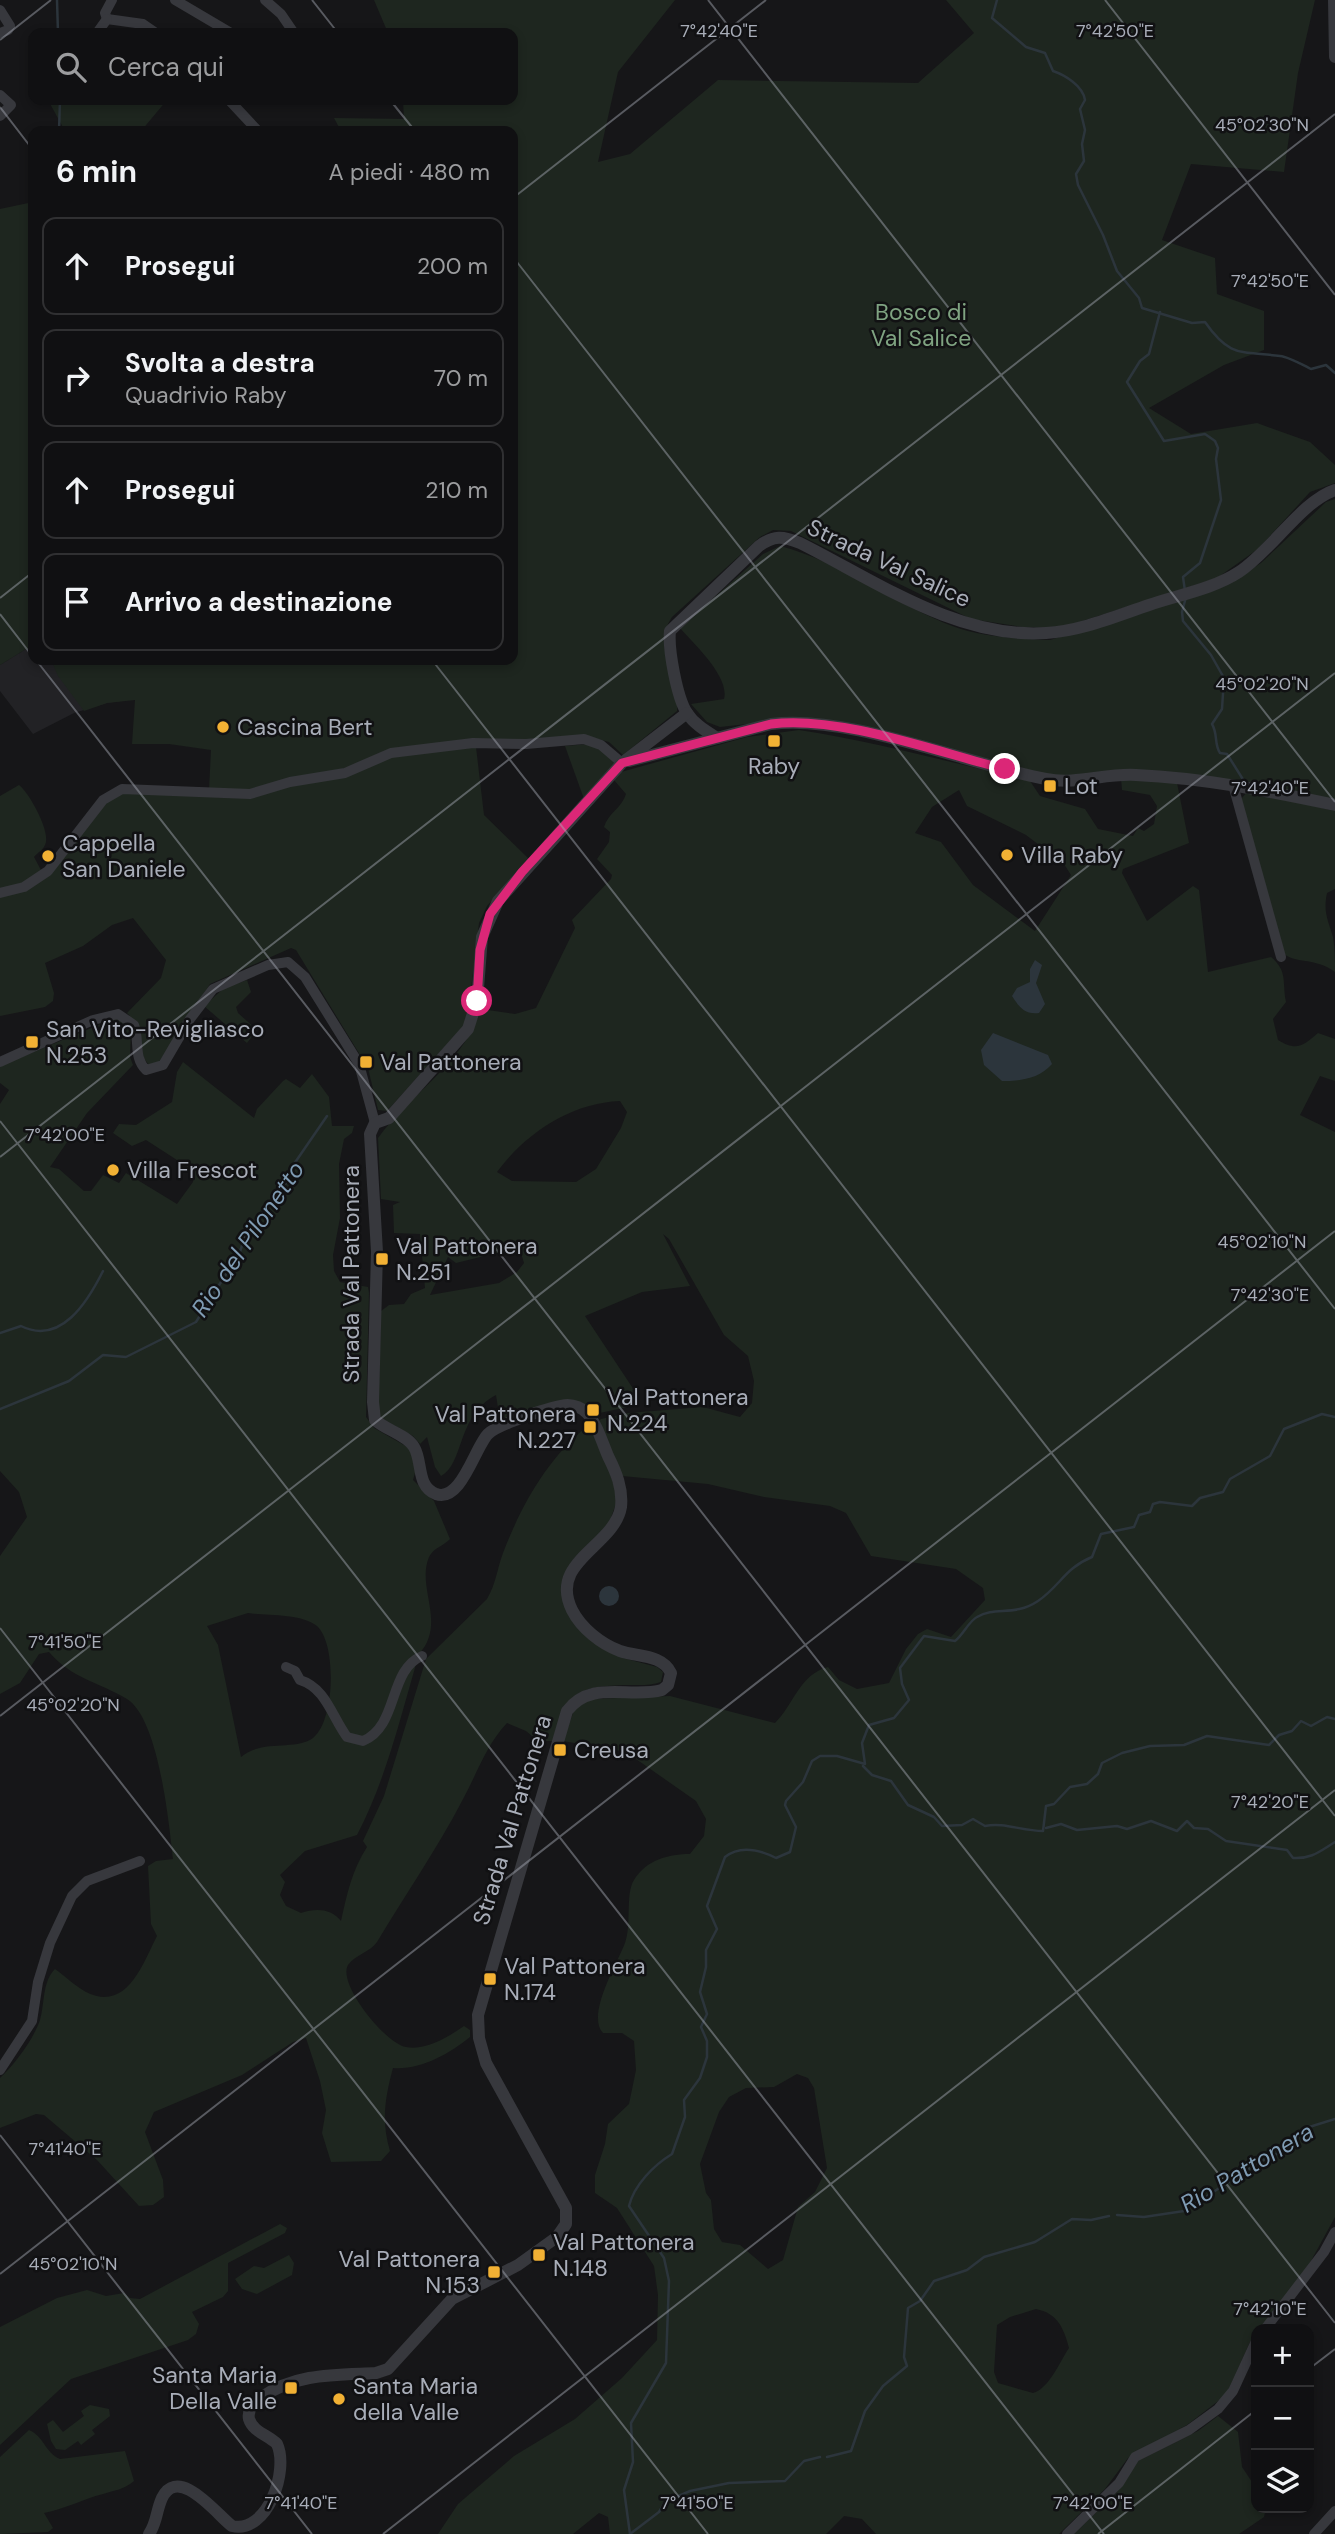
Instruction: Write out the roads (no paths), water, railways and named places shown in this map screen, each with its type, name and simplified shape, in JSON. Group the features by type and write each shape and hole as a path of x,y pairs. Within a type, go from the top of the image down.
{"street":[{"path":"107,19 105,13 112,0"},
{"path":"175,0 223,28"},
{"path":"265,0 281,14 290,28"},
{"path":"1334,0 1335,57"},
{"path":"0,10 10,26 0,33"},
{"path":"101,28 107,19"},
{"path":"107,19 143,24 149,28"},
{"path":"0,94 11,105 0,116"},
{"path":"234,105 253,126"},
{"name":"Strada Val Salice","path":"687,713 671,653 670,631 751,553 773,537 787,537 958,622 1028,634 1067,630 1186,592 1238,572 1276,541 1314,501 1335,490"},
{"path":"0,1062 93,1020 118,1014 134,1025 136,1052 142,1067 155,1070 163,1065 190,1019 213,989 268,965 288,962 305,977 359,1064 375,1123 389,1118 468,1029 477,1001 482,937 498,901 622,763 687,713 717,738"},
{"path":"622,763 771,724 814,724 854,730 1056,780 1081,781 1119,774 1233,785 1335,805"},
{"path":"0,892 24,887 48,871 103,800 122,789 250,794 290,782 345,773 391,753 473,743 526,744 584,740 601,745 622,763"},
{"path":"1233,785 1280,957"},
{"name":"Strada Val Pattonera","path":"149,2534 157,2520 163,2497 172,2489 179,2488 197,2493 232,2526 251,2525 267,2507 277,2481 281,2459 277,2444 256,2429 250,2419 250,2410 255,2402 277,2387 300,2378 387,2370 452,2299 518,2265 564,2229 568,2218 566,2208 486,2063 478,2038 478,2015 567,1712 581,1698 596,1692 654,1692 662,1690 671,1679 669,1669 661,1662 618,1650 593,1635 577,1617 569,1600 567,1589 571,1570 610,1530 620,1509 620,1483 587,1413 576,1406 564,1405 497,1426 485,1437 459,1483 448,1493 441,1495 429,1490 424,1483 418,1455 411,1443 375,1420 373,1402 377,1252 370,1135 375,1123"},
{"path":"286,1667 295,1671 300,1680 311,1684 321,1693 347,1737 363,1741 379,1731 410,1663 422,1656"},
{"path":"0,2070 32,2021 38,1982 50,1943 72,1896 87,1881 140,1861"},
{"path":"1269,2324 1324,2252 1335,2232"},
{"path":"1067,2534 1119,2483 1135,2457 1189,2430 1218,2409 1233,2391 1251,2352"},
{"path":"1314,2534 1335,2511"}],"waterway":[{"path":"57,0 58,28"},
{"path":"997,0 992,18 1026,47 1045,53 1053,71 1073,82 1084,95 1085,100 1080,109 1085,130 1082,144 1084,161 1076,174 1078,185 1103,235 1117,271 1139,298 1142,308 1192,323 1205,322 1222,342 1237,351 1284,357 1311,369 1326,365 1335,373"},
{"path":"59,126 60,105"},
{"path":"1160,312 1149,354 1140,361 1127,382 1164,441 1205,434 1215,441 1218,448 1216,459 1221,500 1200,563 1183,577 1185,591"},
{"path":"1186,597 1182,612 1183,621 1211,655 1224,678 1222,709 1212,724 1217,746 1220,753 1227,754 1244,781"},
{"name":"Rio del Pilonetto","path":"0,1409 69,1381 103,1355 126,1357 196,1322 237,1261 247,1230 284,1187 294,1164 327,1116"},
{"path":"0,1333 21,1326 35,1331 49,1330 61,1325 81,1307 103,1271"},
{"name":"Rio Pattonera","path":"630,2534 624,2490 633,2462 631,2423 666,2363 669,2281 664,2258 629,2206 635,2191 646,2176 672,2154 685,2117 684,2100 700,2078 707,2057 707,2041 701,2027 707,2014 700,1992 706,1967 706,1950 717,1929 707,1906 725,1857 744,1850 757,1851 776,1858 790,1852 796,1827 785,1805 786,1801 803,1782 812,1761 820,1756 837,1756 865,1764 862,1743 869,1725 894,1718 909,1700 902,1684 900,1668 924,1636 955,1641 977,1617 1029,1606 1046,1595 1075,1566 1092,1557 1101,1534 1134,1527 1139,1515 1150,1512 1153,1504 1160,1502 1192,1506 1200,1498 1223,1492 1230,1479 1270,1456 1284,1429 1322,1414 1335,1417"},
{"path":"863,1766 872,1775 891,1781 908,1805 934,1817 942,1826 962,1825 973,1819 985,1826 999,1825 1043,1831 1046,1806 1054,1804 1070,1787 1087,1784 1098,1774 1102,1763 1122,1753 1150,1746 1184,1745 1207,1736 1269,1745 1279,1735 1292,1731 1301,1721 1311,1726 1327,1717 1335,1719"},
{"path":"1046,1828 1061,1824 1077,1830 1117,1826 1127,1829 1151,1821 1177,1831 1187,1821 1194,1828 1208,1829 1226,1841 1287,1850 1293,1858 1311,1856 1335,1842"},
{"name":"Rio Pattonera","path":"1117,2215 1144,2217 1184,2211 1261,2161 1281,2152 1306,2128 1335,2119"},
{"path":"827,2457 851,2451 865,2411 883,2386 907,2366 904,2357 908,2308 920,2301 934,2281 967,2270 984,2257 1035,2242 1072,2219 1091,2220 1109,2216"},
{"path":"630,2534 659,2512 665,2502 690,2491 729,2483 785,2481 804,2461 820,2457"}],"place":[{"name":"Cascina Bert","path":"223,727"},
{"name":"Raby","path":"774,741"},
{"name":"Lot","path":"1050,786"},
{"name":"Villa Raby","path":"1007,855"},
{"name":"Cappella San Daniele","path":"48,856"},
{"name":"San Vito-Revigliasco N.253","path":"32,1042"},
{"name":"Val Pattonera","path":"366,1062"},
{"name":"Villa Frescot","path":"113,1170"},
{"name":"Val Pattonera N.251","path":"382,1259"},
{"name":"Val Pattonera N.224","path":"593,1410"},
{"name":"Val Pattonera N.227","path":"590,1427"},
{"name":"Creusa","path":"560,1750"},
{"name":"Val Pattonera N.174","path":"490,1979"},
{"name":"Val Pattonera N.148","path":"539,2255"},
{"name":"Val Pattonera N.153","path":"494,2272"},
{"name":"Santa Maria Della Valle","path":"291,2388"},
{"name":"Santa Maria della Valle","path":"339,2399"}],"park label":[{"name":"Bosco di Val Salice","path":"921,325"}]}
